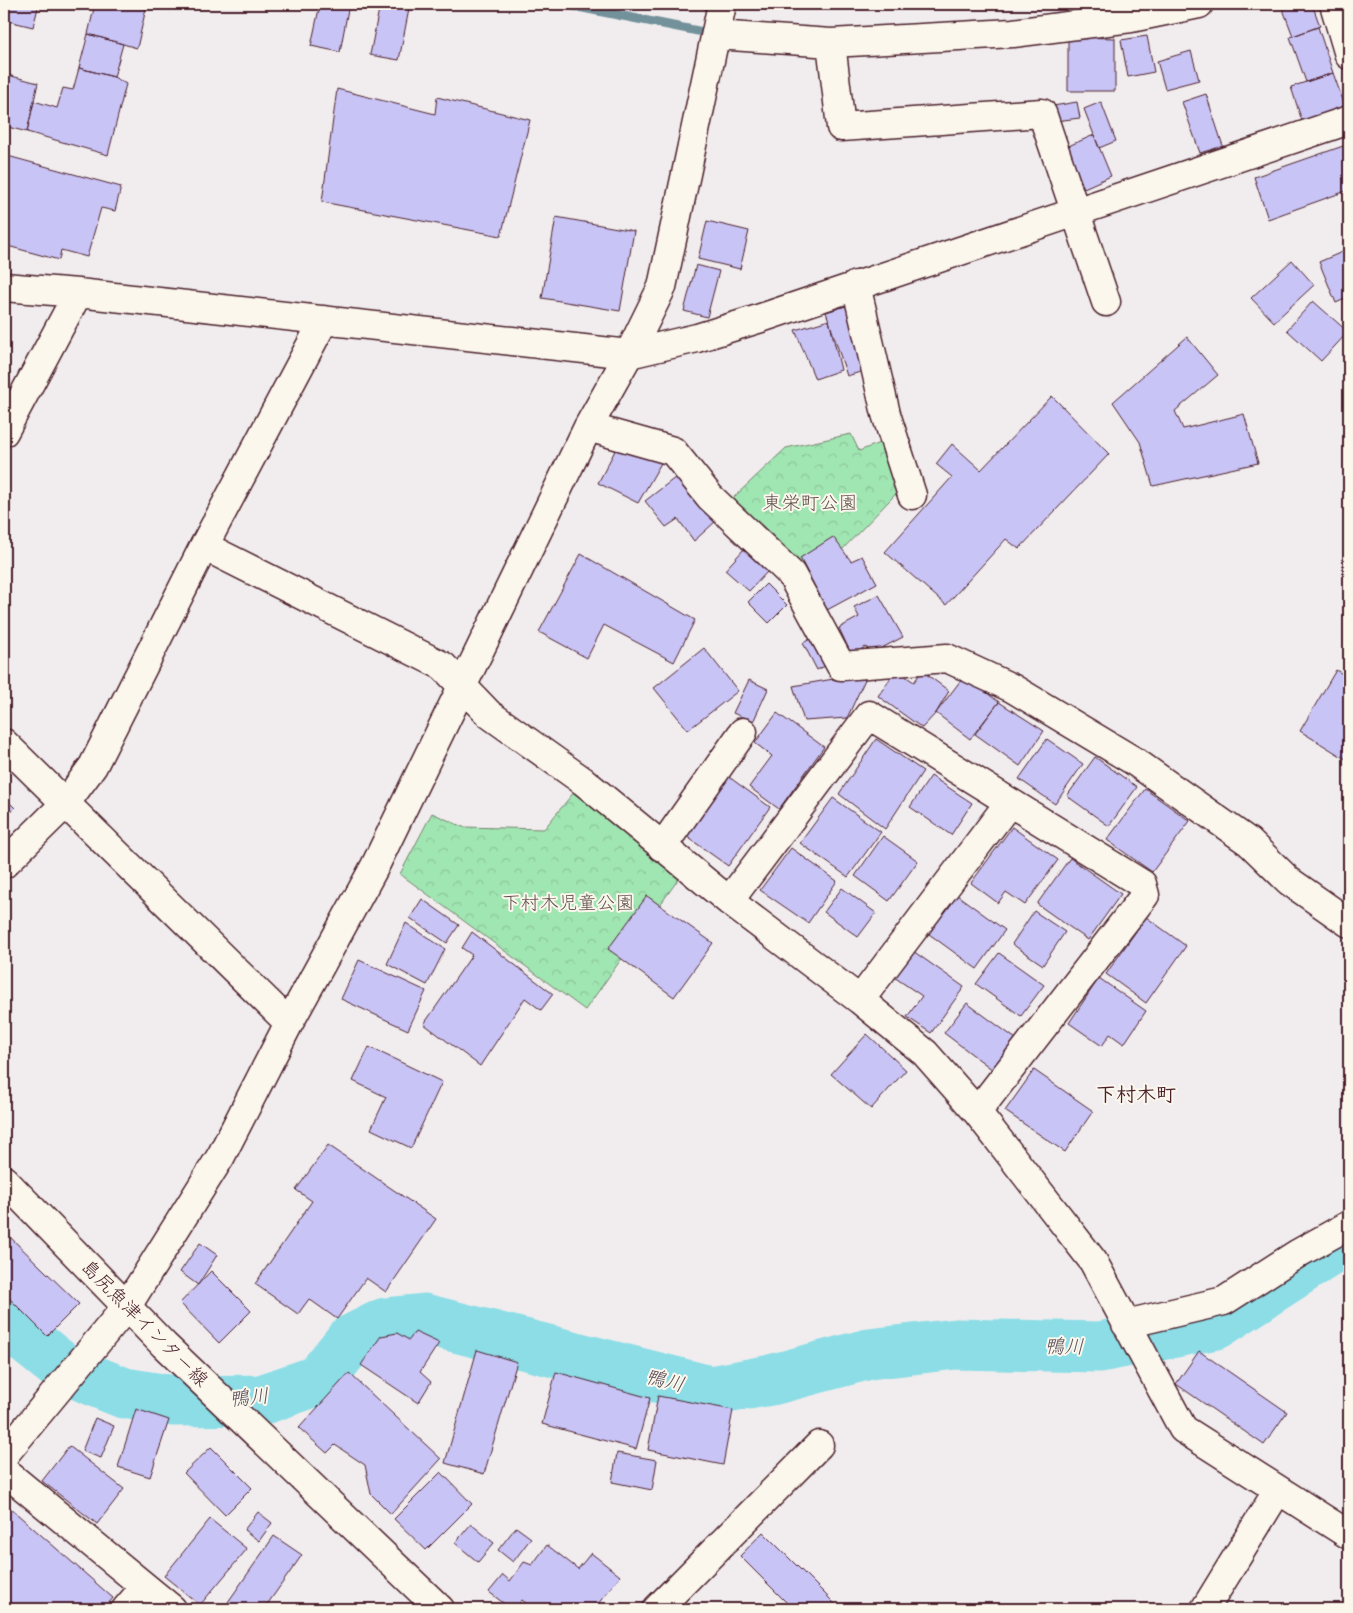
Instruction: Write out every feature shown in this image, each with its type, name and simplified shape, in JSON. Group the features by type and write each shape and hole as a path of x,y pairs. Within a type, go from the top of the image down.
{"street":[{"path":"4,1455 128,1306 222,1156 289,1023 378,859 588,427 629,354 662,287 722,4"},
{"path":"716,35 831,43 1013,33 1131,18 1200,4"},
{"path":"1334,4 1349,55"},
{"path":"831,43 841,127 1042,113 1106,302"},
{"path":"4,287 629,354 697,338 1349,120"},
{"path":"856,285 886,414 912,495"},
{"path":"4,432 78,294"},
{"path":"4,864 65,804 92,766 204,546 324,320"},
{"path":"588,427 674,451 710,498 791,574 841,666 947,658 1012,688 1134,761 1180,793 1250,842 1289,881 1349,923"},
{"path":"204,546 443,666 489,714 583,781 729,901 860,1000 925,1053 977,1112 1093,1261 1183,1429 1349,1535"},
{"path":"729,901 869,714 1009,803 1142,884 1145,895 977,1112"},
{"path":"662,847 743,732"},
{"path":"4,743 289,1023"},
{"path":"860,1000 1009,803"},
{"name":"島尻魚津インター線","path":"4,1180 188,1367 440,1609"},
{"path":"1126,1324 1224,1301 1297,1254 1349,1225"},
{"path":"657,1609 818,1445"},
{"path":"4,1470 144,1588 172,1609"},
{"path":"1205,1609 1278,1490"},
{"path":"126,1609 144,1588"}],"green space":[{"name":"東栄町公園","path":"851,434 859,451 900,435 915,474 809,584 733,498 786,448"},
{"name":"下村木児童公園","path":"583,781 687,867 585,1010 400,874 432,813 463,827 544,829"}],"building":[{"path":"4,4 39,4 33,27 4,20"},
{"path":"95,4 147,4 137,48 88,34"},
{"path":"320,4 349,4 340,52 311,46"},
{"path":"380,4 410,4 399,60 370,55"},
{"path":"1281,4 1312,4 1320,26 1293,36"},
{"path":"1318,27 1333,73 1306,82 1290,37"},
{"path":"88,34 123,44 114,77 79,68"},
{"path":"1147,36 1154,72 1128,77 1121,40"},
{"path":"1068,37 1115,38 1115,91 1068,91"},
{"path":"1191,51 1199,80 1165,89 1157,61"},
{"path":"79,68 114,77 126,84 108,155 27,132 34,101 57,108 63,88 73,90"},
{"path":"1333,73 1345,106 1302,121 1291,87"},
{"path":"4,74 38,83 27,132 4,126"},
{"path":"337,89 435,114 437,97 530,120 501,236 322,202"},
{"path":"1206,94 1223,146 1200,153 1182,102"},
{"path":"1077,102 1080,118 1055,121 1053,106"},
{"path":"1101,102 1116,141 1099,148 1084,109"},
{"path":"1094,135 1111,176 1084,188 1066,147"},
{"path":"1349,144 1349,190 1268,219 1254,177"},
{"path":"4,155 121,187 115,211 101,208 87,257 61,250 59,260 4,245"},
{"path":"556,217 634,231 620,311 542,298"},
{"path":"707,221 749,231 740,269 698,259"},
{"path":"1349,249 1349,297 1336,303 1319,262"},
{"path":"1292,260 1314,285 1274,322 1251,298"},
{"path":"696,265 719,271 707,317 684,311"},
{"path":"1313,301 1348,332 1321,361 1287,330"},
{"path":"846,306 867,370 847,376 826,312"},
{"path":"829,320 841,370 815,379 795,330"},
{"path":"1187,337 1218,375 1175,411 1183,429 1244,414 1258,463 1153,486 1140,442 1113,402"},
{"path":"1052,396 1109,454 1019,549 1006,539 946,605 885,552 952,477 936,464 952,444 981,470"},
{"path":"619,443 661,463 638,503 598,483"},
{"path":"680,474 716,521 694,541 678,519 666,527 645,501"},
{"path":"833,537 851,561 862,556 877,583 827,610 800,558"},
{"path":"744,549 768,571 749,591 725,570"},
{"path":"581,554 695,620 674,662 604,625 587,658 539,632"},
{"path":"766,584 787,605 769,623 748,602"},
{"path":"879,595 903,637 872,653 866,647 851,654 839,628 859,617 854,607"},
{"path":"812,638 827,665 817,670 803,643"},
{"path":"704,648 738,691 688,730 654,688"},
{"path":"896,670 914,682 922,671 949,691 936,713 922,728 878,696"},
{"path":"1336,670 1349,678 1349,761 1300,731"},
{"path":"868,673 847,718 804,721 793,686"},
{"path":"964,676 999,702 970,739 936,713"},
{"path":"749,680 768,689 753,722 733,713"},
{"path":"999,702 1044,731 1020,766 975,734"},
{"path":"777,713 824,747 779,809 749,787 772,756 755,743"},
{"path":"876,739 923,771 885,829 839,794"},
{"path":"1047,739 1083,764 1055,804 1019,779"},
{"path":"1095,757 1137,787 1109,826 1067,796"},
{"path":"931,776 972,803 951,835 910,807"},
{"path":"729,777 770,807 728,866 686,836"},
{"path":"1145,789 1190,821 1152,872 1107,840"},
{"path":"4,797 15,808 4,820"},
{"path":"833,798 881,832 848,877 800,843"},
{"path":"1012,827 1058,860 1025,905 1006,892 998,903 971,883"},
{"path":"883,836 918,861 889,901 855,876"},
{"path":"791,848 837,881 808,923 760,890"},
{"path":"1070,858 1121,894 1088,940 1037,904"},
{"path":"842,888 876,913 858,937 824,912"},
{"path":"957,895 1005,930 977,969 929,934"},
{"path":"647,896 713,943 674,997 608,949"},
{"path":"422,899 459,925 447,943 410,918"},
{"path":"1034,911 1065,932 1043,965 1012,944"},
{"path":"1146,917 1186,946 1146,1003 1106,974"},
{"path":"406,923 445,949 427,985 387,964"},
{"path":"472,932 553,994 541,1010 525,998 480,1066 424,1024 472,955 462,948"},
{"path":"913,951 964,987 931,1033 907,1017 922,996 894,977"},
{"path":"999,953 1044,985 1021,1016 976,984"},
{"path":"359,960 426,991 408,1030 341,999"},
{"path":"1099,978 1146,1011 1124,1044 1110,1034 1102,1046 1069,1023"},
{"path":"967,1003 1016,1039 993,1070 944,1033"},
{"path":"867,1034 906,1070 871,1109 831,1074"},
{"path":"369,1047 442,1082 411,1148 371,1129 386,1097 353,1081"},
{"path":"1034,1070 1093,1111 1065,1152 1005,1111"},
{"path":"328,1145 436,1219 386,1292 366,1278 337,1319 309,1299 298,1314 255,1284 312,1201 296,1190"},
{"path":"8,1235 79,1304 47,1336 4,1293 4,1240"},
{"path":"200,1243 217,1255 198,1285 180,1272"},
{"path":"211,1271 251,1311 219,1343 180,1303"},
{"path":"415,1332 439,1343 420,1372 431,1382 418,1403 361,1365 381,1336 397,1333 409,1340"},
{"path":"477,1350 517,1362 484,1474 445,1463"},
{"path":"1199,1351 1287,1412 1264,1445 1176,1384"},
{"path":"556,1372 650,1398 636,1449 542,1424"},
{"path":"349,1373 441,1459 391,1514 371,1494 365,1465 335,1445 327,1453 299,1428"},
{"path":"658,1396 733,1410 723,1465 648,1450"},
{"path":"136,1409 169,1420 150,1477 118,1467"},
{"path":"95,1418 114,1426 101,1458 82,1451"},
{"path":"69,1446 124,1489 97,1524 42,1481"},
{"path":"211,1447 252,1488 225,1515 184,1473"},
{"path":"617,1453 657,1460 652,1490 612,1482"},
{"path":"441,1472 472,1504 426,1550 394,1519"},
{"path":"9,1507 113,1598 104,1609 4,1609 4,1513"},
{"path":"258,1512 272,1523 259,1541 244,1530"},
{"path":"210,1519 247,1549 200,1605 164,1576"},
{"path":"471,1524 494,1543 478,1562 455,1543"},
{"path":"516,1527 531,1538 513,1562 498,1550"},
{"path":"763,1532 840,1609 793,1609 740,1556"},
{"path":"274,1536 302,1555 264,1609 237,1609 228,1602"},
{"path":"547,1545 578,1569 591,1553 620,1576 594,1609 534,1609 522,1600 514,1609 511,1609 489,1592 503,1575 510,1581 524,1562 532,1565"}],"waterway":[{"path":"563,4 713,34"},
{"name":"鴨川","path":"4,1321 59,1365 124,1393 174,1401 261,1400 319,1380 351,1340 385,1323 424,1319 710,1391 771,1380 869,1354 956,1344 1100,1347 1216,1324 1349,1238"}],"district":[{"name":"下村木町","path":"1136,1094"}]}
